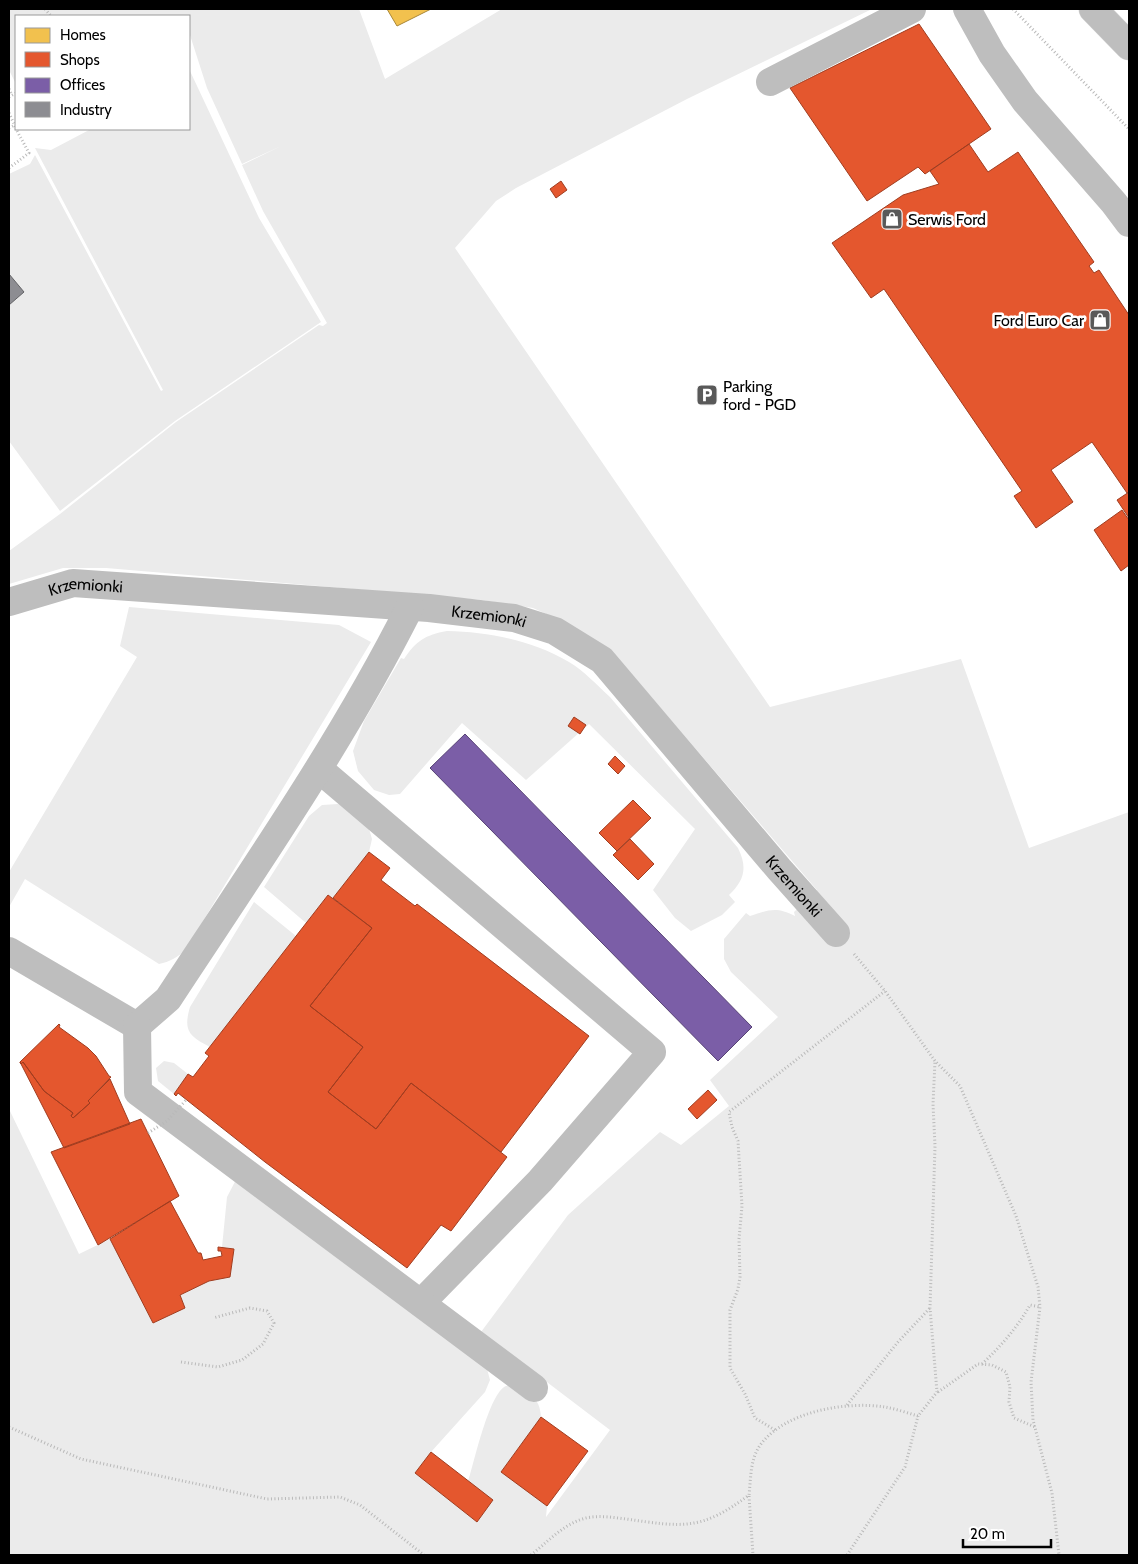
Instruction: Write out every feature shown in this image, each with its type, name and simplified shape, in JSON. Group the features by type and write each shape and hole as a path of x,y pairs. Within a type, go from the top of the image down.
{"street":[{"path":"770,82 912,9"},
{"path":"967,9 992,54 1025,101 1124,205"},
{"path":"1094,9 1129,46"},
{"name":"Krzemionki","path":"9,602 73,583 410,606 514,618 555,631 602,660 779,869 836,933"},
{"path":"136,1026 168,999 319,769 388,651 410,606"},
{"path":"319,769 652,1052 540,1180 421,1303"},
{"path":"9,951 136,1026"},
{"path":"136,1026 138,1092 534,1388"}],"path":[{"path":"1013,9 1129,129"},
{"path":"9,89 10,96"},
{"path":"9,113 15,126"},
{"path":"9,168 28,153 17,130"},
{"path":"836,933 885,991 935,1061 960,1086 1016,1216 1038,1287 1040,1307 1031,1382 1035,1428 1052,1493 1059,1555"},
{"path":"774,1430 754,1418 745,1394 730,1368 730,1310 738,1289 740,1277 739,1239 742,1206 738,1141 732,1127 729,1112 885,991"},
{"path":"935,1061 933,1104 935,1146 930,1308 937,1392"},
{"path":"148,1133 168,1121 186,1100"},
{"path":"982,1364 1015,1329 1030,1306 1040,1307"},
{"path":"181,1362 218,1367 242,1360 263,1344 274,1323 267,1311 250,1308 213,1318"},
{"path":"847,1405 898,1342 930,1308"},
{"path":"847,1555 905,1467 918,1416 937,1392 978,1364 992,1365 1006,1372 1014,1418 1035,1428"},
{"path":"753,1555 749,1495 752,1464 760,1445 774,1430 798,1417 847,1405 885,1407 918,1416"},
{"path":"9,1427 81,1459 267,1499 340,1498 360,1505 424,1555"},
{"path":"531,1555 577,1521 597,1516 675,1526 688,1525 722,1514 749,1495"}],"shaded area":[{"path":"9,9 359,9 385,79 502,9 872,9 687,99 516,188 496,201 455,248 770,707 961,659 1029,848 1129,812 1129,1555 9,1555 9,1109 79,1254 110,1239 153,1323 185,1308 180,1295 209,1281 230,1277 234,1249 222,1247 227,1197 239,1174 486,1365 490,1380 485,1392 431,1452 415,1473 477,1522 493,1501 468,1482 488,1414 500,1391 506,1386 515,1386 528,1393 538,1404 541,1417 501,1472 547,1506 546,1517 610,1430 481,1332 568,1215 660,1132 681,1145 729,1106 710,1080 778,1017 731,972 724,959 724,939 746,913 750,916 777,910 795,916 794,912 817,890 615,655 573,626 533,608 482,600 106,568 63,568 9,584 9,551 60,514 176,422 319,325 323,326 327,323 263,211 242,165 281,146 242,164 207,88 190,35 190,15 15,15 15,82 9,70"},
{"path":"190,71 259,218 321,322 175,421 60,511 9,441 9,174 30,164 35,155 161,391 163,390 35,148 51,150 89,130 190,130"},
{"path":"129,607 339,625 371,642 185,951 170,961 159,964 25,879 9,907 9,872 137,657 120,646"},
{"path":"447,631 494,635 525,643 555,654 580,670 610,697 738,848 744,868 738,885 729,895 735,902 722,915 691,931 675,918 653,890 695,829 589,724 526,780 462,723 400,794 389,795 374,790 358,771 353,751 364,721 401,658 404,659 417,643 427,637"},
{"path":"338,804 355,812 367,822 372,839 369,852 333,898 328,895 306,923 264,887 309,816 322,805"},
{"path":"254,902 296,936 210,1047 190,1032 187,1022 190,1007"},
{"path":"164,1061 174,1063 188,1074 174,1094 158,1081 156,1068"}],"building: Homes":[{"path":"387,9 431,9 397,26"}],"building: Shops":[{"path":"919,24 991,129 925,174 918,167 867,201 790,88"},
{"path":"969,144 988,172 1018,152 1094,262 1089,266 1094,273 1099,270 1129,315 1129,492 1127,493 1092,442 1051,470 1073,502 1036,528 1014,496 1022,491 884,289 871,298 832,243 903,195 939,184 930,171"},
{"path":"561,181 567,190 556,198 550,189"},
{"path":"1129,492 1129,518 1117,500"},
{"path":"1122,510 1129,520 1129,565 1121,571 1094,530"},
{"path":"574,717 586,725 580,734 568,726"},
{"path":"615,756 625,766 618,774 608,764"},
{"path":"633,800 651,818 617,851 599,833"},
{"path":"630,839 654,864 638,880 613,855"},
{"path":"369,852 390,868 381,880 415,906 417,904 589,1036 501,1152 411,1083 376,1129 328,1092 363,1047 310,1006 372,928 333,898"},
{"path":"328,895 372,928 310,1006 363,1047 328,1092 376,1129 411,1083 507,1157 451,1231 441,1225 407,1268 265,1162 178,1093 176,1096 174,1094 188,1074 193,1077 209,1056 205,1053"},
{"path":"59,1024 59,1027 96,1056 111,1077 88,1101 90,1103 73,1118 71,1116 73,1113 44,1091 23,1062 21,1064 20,1062"},
{"path":"23,1062 44,1091 73,1113 71,1116 73,1118 90,1103 88,1101 110,1079 130,1124 64,1148 21,1064"},
{"path":"708,1090 717,1100 697,1119 688,1109"},
{"path":"141,1119 179,1196 98,1245 51,1152"},
{"path":"170,1201 198,1253 201,1253 203,1260 222,1256 221,1251 218,1251 218,1247 234,1249 230,1277 209,1281 180,1295 185,1308 153,1323 110,1239"},
{"path":"541,1417 588,1451 547,1506 501,1472"},
{"path":"431,1452 493,1500 477,1522 415,1473"}],"building: Offices":[{"path":"465,734 752,1027 718,1061 430,768"}],"building: Industry":[{"path":"9,274 24,292 9,305"}],"place":[{"name":"Serwis Ford","path":"892,219"},
{"name":"Ford Euro Car","path":"1100,320"},
{"name":"Parking ford - PGD","path":"707,395"}]}
